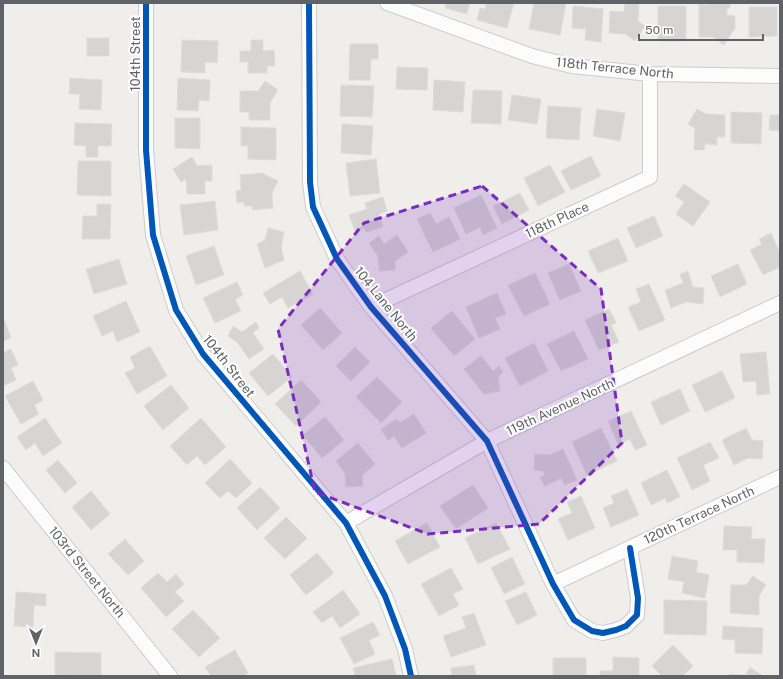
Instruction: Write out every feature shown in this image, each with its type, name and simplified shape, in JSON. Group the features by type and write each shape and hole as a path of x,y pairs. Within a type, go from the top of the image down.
{"street":[{"name":"104th Street","path":"146,3 146,150 153,234 176,310 203,354 346,523 386,596 405,649 411,676"},
{"name":"104 Lane North","path":"309,3 310,182 313,207 337,259 371,306 487,441 553,584 574,620 592,632 603,633 616,630 626,626 636,615 638,598 630,548"},
{"name":"118th Terrace North","path":"387,3 532,56 572,66 650,74 780,76"},
{"name":"118th Place","path":"371,306 650,177 650,74"},
{"name":"119th Avenue North","path":"346,523 487,441 780,303"},
{"name":"103rd Street North","path":"3,468 170,676"},
{"name":"120th Terrace North","path":"553,584 780,477"}],"highlighted area":[{"path":"482,186 601,289 622,443 539,524 428,534 315,492 278,329 364,223"}],"building":[{"path":"446,3 470,3 467,14 445,8"},
{"path":"486,3 514,3 507,28 477,20 480,8 485,9"},
{"path":"534,3 566,3 560,35 529,29"},
{"path":"625,3 639,3 638,21 645,26 635,41 625,34 609,33 610,11 624,12"},
{"path":"709,3 730,3 730,8 727,8 727,15 735,16 735,28 724,45 713,37 699,37 699,4 709,5"},
{"path":"573,6 603,9 601,42 585,40 586,29 572,28"},
{"path":"658,6 686,6 686,41 658,41"},
{"path":"749,7 777,7 777,36 749,37"},
{"path":"87,38 109,38 109,56 87,56"},
{"path":"182,40 218,41 217,63 205,62 205,73 181,72"},
{"path":"251,40 263,40 263,51 274,50 275,66 267,66 267,73 248,73 248,62 240,62 240,51 251,51"},
{"path":"350,44 378,44 378,59 371,59 370,80 349,80"},
{"path":"397,67 428,68 427,90 396,89"},
{"path":"70,78 102,80 101,110 79,109 80,94 69,94"},
{"path":"178,78 210,80 209,101 199,100 198,111 177,110"},
{"path":"434,80 465,82 463,112 433,110"},
{"path":"265,81 278,90 270,103 270,120 249,120 249,112 240,112 240,91 258,91"},
{"path":"341,85 374,86 372,117 340,116"},
{"path":"473,90 502,91 501,124 471,123"},
{"path":"512,95 541,99 537,124 508,120"},
{"path":"548,106 581,108 579,140 546,138"},
{"path":"597,109 625,113 620,141 593,136"},
{"path":"697,109 706,114 725,115 725,137 717,137 717,145 705,144 704,150 694,150 695,128 688,124"},
{"path":"731,112 762,113 761,144 731,143"},
{"path":"770,115 780,115 780,131 769,130"},
{"path":"175,118 200,118 200,149 175,148"},
{"path":"75,123 112,124 111,146 98,146 98,157 86,157 86,146 74,145"},
{"path":"342,124 373,126 371,155 341,153"},
{"path":"241,127 276,128 276,160 248,159 248,146 241,146"},
{"path":"591,156 601,176 571,190 561,171"},
{"path":"192,157 197,166 212,165 212,181 205,181 205,194 187,194 186,179 181,182 173,169"},
{"path":"376,159 380,193 350,196 346,163"},
{"path":"78,161 111,161 111,196 77,195"},
{"path":"550,165 565,192 538,206 524,178"},
{"path":"262,173 278,181 272,193 273,208 252,210 252,206 244,206 244,202 237,203 236,191 241,190 240,175"},
{"path":"684,184 710,202 693,226 676,214 684,202 675,196"},
{"path":"520,193 529,210 502,224 493,206"},
{"path":"481,195 497,228 483,235 480,227 466,234 454,208"},
{"path":"383,197 387,211 379,214 383,227 366,232 364,228 355,231 349,215 367,209 365,203"},
{"path":"215,201 218,230 184,235 180,205"},
{"path":"97,204 111,204 110,239 82,239 83,216 97,216"},
{"path":"430,213 436,224 449,217 460,239 433,252 417,219"},
{"path":"654,216 663,236 636,248 627,228"},
{"path":"268,228 284,232 281,247 284,260 265,268 257,244 265,240"},
{"path":"771,233 780,253 780,267 763,275 750,250 762,244 759,239"},
{"path":"397,235 408,252 395,261 395,270 379,271 378,256 369,243 379,236 384,244"},
{"path":"618,238 628,261 598,273 588,251"},
{"path":"214,246 224,275 196,285 186,256"},
{"path":"119,259 127,284 94,294 86,269"},
{"path":"569,264 581,291 560,300 548,273"},
{"path":"738,264 747,284 720,297 711,276"},
{"path":"300,271 313,294 288,308 282,297 270,304 263,293"},
{"path":"688,271 693,287 704,288 703,304 686,302 671,308 665,290 683,283 680,274"},
{"path":"535,273 550,304 524,316 508,285"},
{"path":"237,282 243,295 235,299 241,311 215,323 203,298"},
{"path":"649,284 665,320 639,331 628,307 641,302 636,289"},
{"path":"497,293 506,314 495,318 500,329 479,338 466,307"},
{"path":"126,301 140,332 117,342 113,331 102,336 93,316"},
{"path":"320,308 342,333 323,350 301,325"},
{"path":"609,309 616,323 611,325 619,342 599,350 585,320"},
{"path":"452,311 475,339 454,356 431,328"},
{"path":"3,317 11,338 3,341"},
{"path":"256,322 259,328 253,333 264,349 249,359 237,342 228,336 233,326 242,332"},
{"path":"574,331 588,359 561,371 547,344"},
{"path":"534,343 548,371 520,386 505,358"},
{"path":"150,346 167,376 137,394 125,373 135,368 130,357"},
{"path":"355,347 370,362 351,381 336,366"},
{"path":"11,349 18,365 11,368 16,380 3,386 3,353"},
{"path":"766,352 770,394 757,395 756,381 743,382 740,354"},
{"path":"273,354 292,377 268,396 249,373"},
{"path":"481,356 493,371 499,366 503,372 498,377 500,391 484,394 464,369"},
{"path":"722,371 735,398 705,412 692,385"},
{"path":"377,377 402,402 381,423 356,397"},
{"path":"301,380 321,402 296,426 275,404"},
{"path":"33,381 43,400 34,405 39,414 21,424 5,396"},
{"path":"171,385 189,408 163,430 144,406"},
{"path":"680,389 690,411 661,425 651,402"},
{"path":"631,411 647,445 635,450 630,439 618,444 608,421"},
{"path":"414,414 426,433 402,448 394,436 388,440 381,429 397,419 400,423"},
{"path":"325,417 344,440 322,458 303,435"},
{"path":"45,418 62,443 43,456 35,443 26,450 17,437"},
{"path":"201,418 226,447 205,465 197,456 187,465 170,446"},
{"path":"601,428 617,461 587,475 572,442"},
{"path":"746,428 752,440 763,441 762,459 748,458 734,465 722,440"},
{"path":"710,442 719,458 703,465 710,481 692,490 677,458"},
{"path":"358,443 375,464 362,475 363,486 346,487 345,473 336,461"},
{"path":"563,449 577,480 565,485 561,478 545,486 540,477 545,475 543,471 534,470 535,454 549,455"},
{"path":"230,459 252,483 236,498 228,491 220,498 205,483"},
{"path":"58,460 77,483 65,493 46,470"},
{"path":"667,470 680,497 667,503 665,498 651,505 641,483"},
{"path":"473,485 488,508 456,529 440,506"},
{"path":"260,487 280,508 257,530 237,508"},
{"path":"627,489 639,515 611,527 603,508 614,503 611,496"},
{"path":"91,491 110,514 91,530 72,507"},
{"path":"581,496 595,528 568,540 558,519 572,513 567,502"},
{"path":"286,517 307,538 285,559 264,538"},
{"path":"427,523 440,547 408,564 395,541"},
{"path":"496,523 510,549 478,564 465,538"},
{"path":"724,526 752,527 751,539 765,539 764,563 737,562 737,550 723,550"},
{"path":"125,539 144,561 128,575 108,554"},
{"path":"317,553 334,573 306,595 290,575"},
{"path":"672,556 698,561 696,572 709,575 705,598 682,593 684,582 668,579"},
{"path":"512,557 525,584 504,594 491,568"},
{"path":"451,568 463,589 453,594 459,605 439,616 421,584"},
{"path":"158,573 167,582 176,574 184,584 175,592 184,601 166,617 141,588"},
{"path":"753,576 766,585 759,596 759,615 730,613 731,585 746,585"},
{"path":"343,590 360,614 340,628 332,616 322,623 313,612"},
{"path":"16,592 46,594 46,606 34,605 33,627 14,626"},
{"path":"526,592 537,615 517,625 505,601"},
{"path":"664,600 707,601 706,635 664,634"},
{"path":"193,610 220,638 199,657 172,629"},
{"path":"474,613 486,645 451,657 443,636 466,628 462,617"},
{"path":"373,622 380,635 369,640 375,654 354,664 340,638"},
{"path":"723,626 763,628 762,654 735,653 735,640 722,639"},
{"path":"673,645 693,666 683,676 662,676 652,666"},
{"path":"235,650 248,673 243,676 211,676 205,667"},
{"path":"55,652 101,653 101,676 55,675"},
{"path":"613,657 639,658 639,676 600,676 600,671 613,671"},
{"path":"553,658 586,658 586,676 553,676"},
{"path":"392,659 396,676 355,676 353,668"},
{"path":"474,665 476,676 452,676 451,668"},
{"path":"750,667 763,676 729,676 729,674 745,675"}],"cycle path":[{"path":"146,3 146,150 153,235 176,310 203,354 346,523 385,596 405,649 411,676"},
{"path":"309,3 310,182 313,207 337,259 371,307 487,441 553,584 574,620 592,631 603,633 616,630 626,626 637,615 638,598 630,548"}]}
